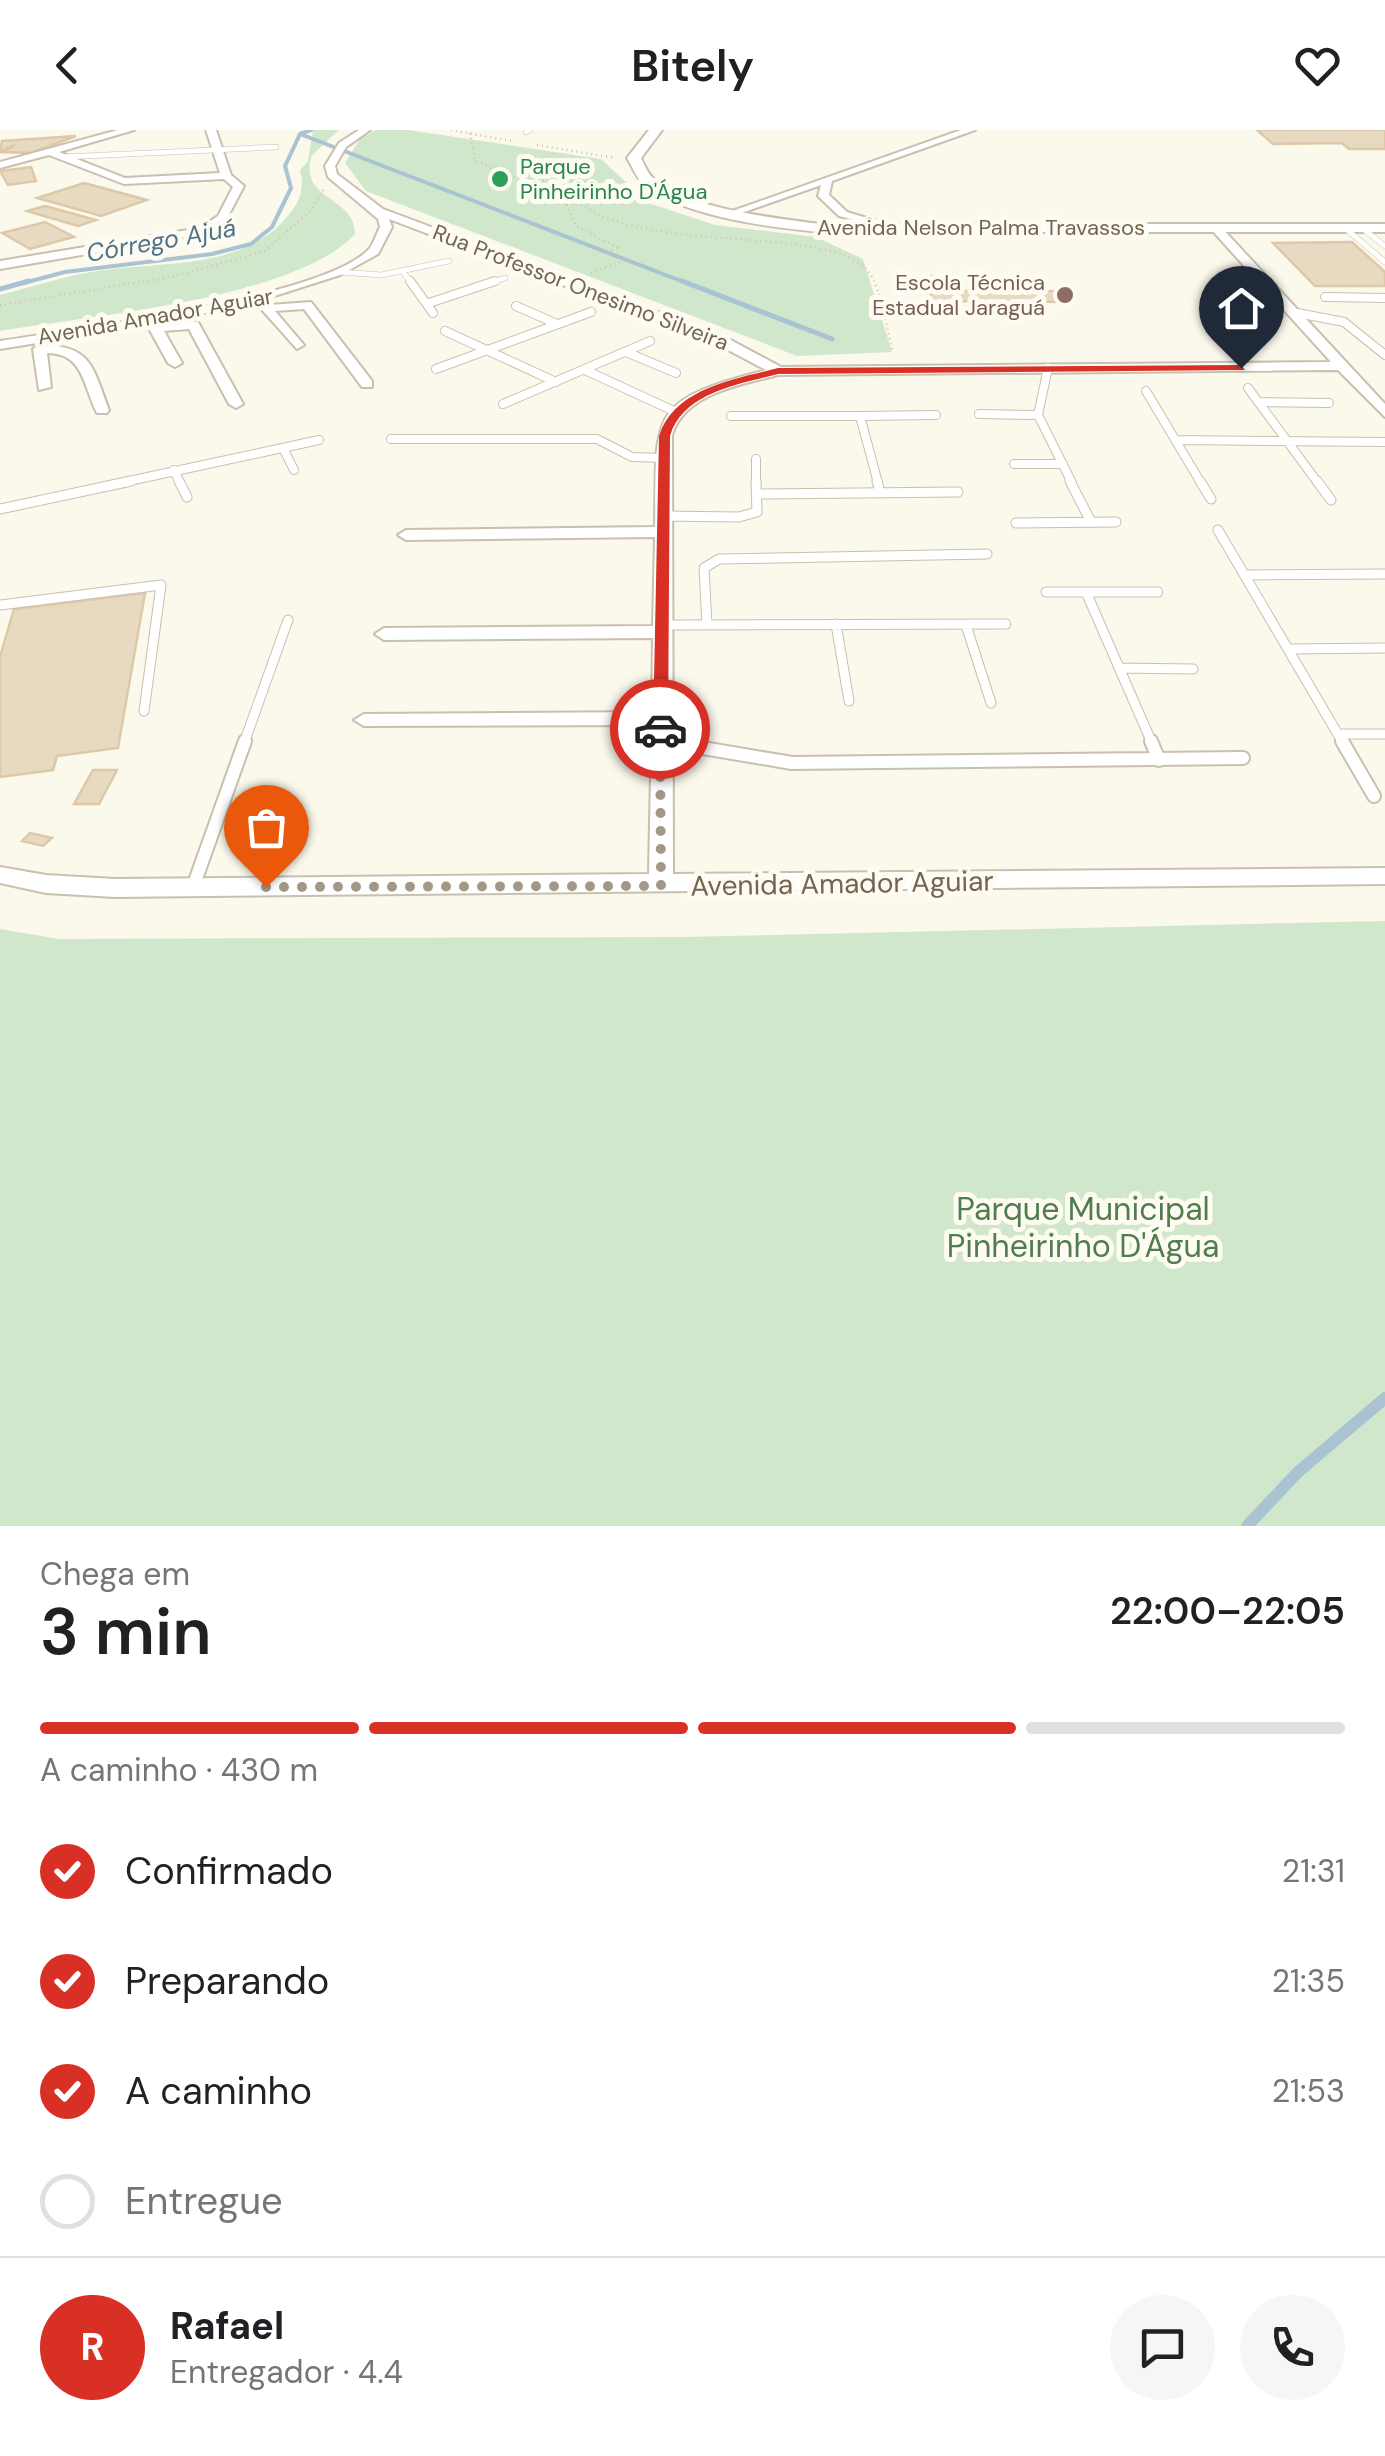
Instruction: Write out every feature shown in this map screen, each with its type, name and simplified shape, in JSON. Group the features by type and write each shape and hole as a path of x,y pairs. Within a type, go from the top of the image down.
{"street":[{"path":"0,164 57,154 106,133 129,130"},
{"path":"0,265 203,230 222,218 239,186 226,176 211,130"},
{"path":"365,130 333,154 332,175 380,212"},
{"path":"634,158 656,130"},
{"path":"729,214 970,130"},
{"path":"57,154 124,180 226,176"},
{"name":"Avenida Nelson Palma Travassos","path":"634,158 647,180 656,186 729,214 820,228 1117,224 1385,228"},
{"path":"828,179 823,196 832,208 889,228"},
{"name":"Avenida Amador Aguiar","path":"0,345 38,344 263,304 368,256 385,234 380,212"},
{"name":"Rua Professor Onesimo Silveira","path":"380,212 720,340 778,371"},
{"path":"1216,228 1385,413"},
{"path":"263,304 297,344"},
{"path":"263,304 307,305 367,384"},
{"path":"153,324 175,363"},
{"path":"153,324 193,325 236,404"},
{"path":"44,388 38,344 70,348 80,353 102,410"},
{"path":"661,886 663,458 664,436 676,412 717,387 778,371 1343,366"},
{"path":"406,535 661,524"},
{"path":"384,634 660,628"},
{"path":"364,720 660,718"},
{"name":"Avenida Amador Aguiar","path":"0,874 46,884 193,887 661,886 1385,876"}],"lane":[{"path":"57,154 276,147"},
{"path":"1345,228 1385,262"},
{"path":"1362,228 1385,246"},
{"path":"340,272 403,272 449,260"},
{"path":"403,272 433,313"},
{"path":"429,303 505,278"},
{"path":"1326,297 1385,298"},
{"path":"516,306 557,324"},
{"path":"436,370 591,312"},
{"path":"1292,312 1323,313 1349,321 1385,355"},
{"path":"444,331 556,382"},
{"path":"503,404 650,342"},
{"path":"626,352 676,374"},
{"path":"1048,368 1038,414 1091,522"},
{"path":"584,370 676,412"},
{"path":"1248,388 1331,500"},
{"path":"1146,391 1212,499"},
{"path":"1260,402 1329,403"},
{"path":"979,414 1038,414"},
{"path":"731,416 936,415"},
{"path":"860,416 880,492"},
{"path":"391,439 597,440 632,457 663,458"},
{"path":"0,509 319,440"},
{"path":"1177,440 1385,442"},
{"path":"282,448 294,470"},
{"path":"661,524 750,515 759,506 756,458"},
{"path":"1014,464 1063,464"},
{"path":"174,470 187,497"},
{"path":"760,494 958,492"},
{"path":"1016,524 1116,522"},
{"path":"1218,530 1374,796"},
{"path":"706,625 704,568 719,559 987,554"},
{"path":"1247,575 1385,574"},
{"path":"0,605 161,585 144,711"},
{"path":"1046,592 1158,592"},
{"path":"1086,592 1160,760"},
{"path":"193,887 288,620"},
{"path":"836,624 849,701"},
{"path":"660,628 1006,624"},
{"path":"966,625 991,704"},
{"path":"1289,649 1385,648"},
{"path":"1120,668 1193,668"},
{"path":"1338,734 1385,734"},
{"path":"660,741 792,763 1244,758"}],"path":[{"path":"450,130 634,158"},
{"path":"470,134 474,161 515,178 553,180 554,194 571,195 575,202 612,223 840,252 851,257 870,273 898,369"},
{"path":"0,304 170,278 265,251 312,210 332,175"},
{"path":"567,282 626,260 606,252 618,248 576,226 567,205 575,202"}],"green space":[{"path":"313,130 339,130 312,155 310,170 319,190 347,212 355,234 326,256 287,274 189,301 0,331 0,295 85,273 225,255 269,234 298,200 302,189 300,170 308,161"},
{"name":"Parque Pinheirinho D'Água","path":"376,130 408,130 601,159 648,203 715,225 816,237 863,259 892,352 797,356 366,191 345,163 360,139"},
{"name":"Parque Municipal Pinheirinho D'Água","path":"1385,921 1385,1526 0,1526 0,929 59,939 682,937"}],"building":[{"path":"1257,130 1385,130 1385,149 1349,149 1342,143 1273,144"},
{"path":"76,136 31,153 3,152 15,145 0,152 2,141"},
{"path":"31,167 36,181 8,185 0,171"},
{"path":"84,183 147,200 101,216 37,198"},
{"path":"45,206 96,220 78,226 27,211"},
{"path":"45,222 74,237 30,249 2,233"},
{"path":"1352,242 1385,272 1385,286 1315,286 1273,243"},
{"path":"924,276 949,276 954,291 1063,291 1069,302 957,301 959,308 935,308"},
{"path":"145,593 118,748 57,756 53,770 0,777 0,657 14,609"},
{"path":"93,770 117,770 99,804 74,804"},
{"path":"30,833 52,838 43,846 22,841"}],"waterway":[{"name":"Córrego Ajuá","path":"300,134 311,130"},
{"name":"Córrego Ajuá","path":"20,284 65,272 212,254 251,244 272,227 291,188 285,166 300,134"},
{"path":"300,134 689,284"},
{"name":"Córrego Ajuá","path":"0,289 29,281"},
{"path":"682,281 832,339"},
{"path":"1247,1526 1298,1472 1385,1398"}],"way so far":[{"path":"266,887 661,886 660,729"}],"place":[{"name":"Parque Pinheirinho D'Água","path":"500,179"},
{"name":"Escola Técnica Estadual Jaraguá","path":"1065,295"}],"route":[{"path":"660,729 664,436 669,420 690,401 717,387 778,371 1241,368"}]}
